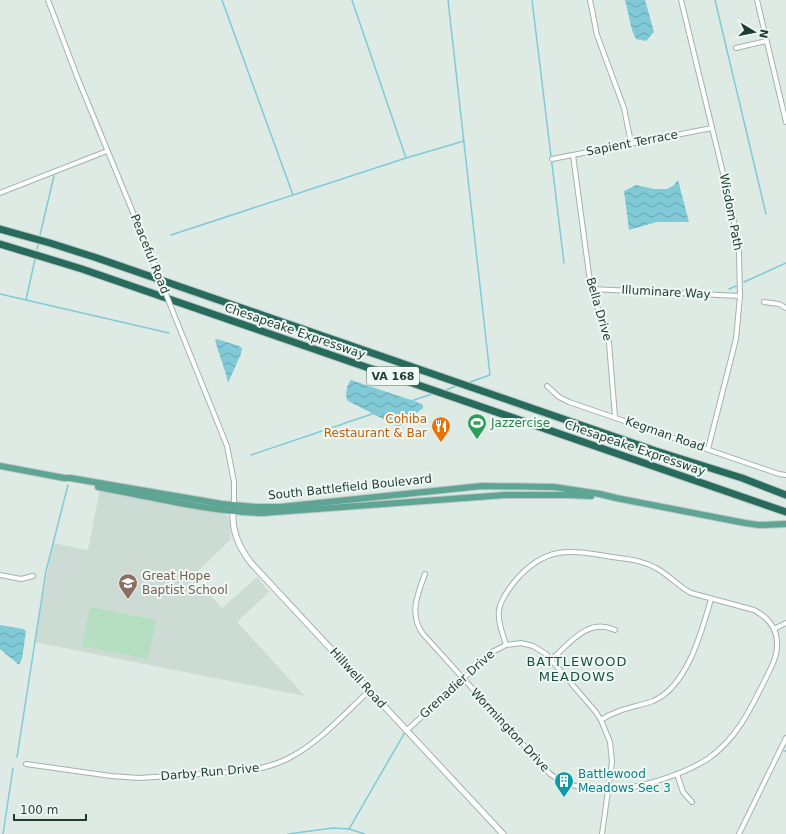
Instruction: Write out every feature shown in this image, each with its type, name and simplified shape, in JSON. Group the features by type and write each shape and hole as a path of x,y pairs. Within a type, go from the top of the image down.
{"highway":[{"name":"Chesapeake Expressway","path":"0,230 50,243 101,259 656,451 742,478 786,495"},
{"name":"Chesapeake Expressway","path":"0,244 96,274 786,512"},
{"path":"742,478 774,488 786,490"}],"main road":[{"name":"South Battlefield Boulevard","path":"0,466 64,478 70,482 180,504 280,512 516,495 568,495 616,498"},
{"name":"South Battlefield Boulevard","path":"234,508 280,507 462,487 505,485 554,487 600,494 745,523 759,525 786,524"}],"street":[{"name":"Peaceful Road","path":"48,0 107,151 227,446 234,482 234,508"},
{"path":"590,0 596,36 624,108 631,143"},
{"name":"Wisdom Path","path":"681,0 737,232 739,253 740,296 736,340 708,449"},
{"path":"757,0 786,122"},
{"path":"736,48 766,41"},
{"name":"Sapient Terrace","path":"552,159 712,128"},
{"path":"0,194 107,151"},
{"name":"Bella Drive","path":"573,155 591,289 608,332 615,417"},
{"name":"Illuminare Way","path":"591,289 740,296"},
{"path":"764,302 779,304 786,308"},
{"name":"Kegman Road","path":"547,386 559,397 778,474 786,475"},
{"name":"Hillwell Road","path":"234,508 233,520 236,536 244,554 251,563 503,834"},
{"path":"506,645 499,625 498,616 499,606 505,594 529,567 543,558 561,552 582,552 640,561 656,568 691,593 754,610 768,621 774,629 786,623"},
{"name":"Wormington Drive","path":"425,574 415,605 417,624 423,634 550,774 561,781 574,786 608,790 630,787 677,774 696,766 723,746 737,731 744,720 776,657 777,644 774,629"},
{"path":"0,576 18,579 33,576"},
{"path":"601,720 615,712 655,700 668,692 676,684 684,672 696,646 711,599"},
{"path":"551,660 587,629 601,626 609,627 615,630"},
{"name":"Grenadier Drive","path":"406,731 492,652 506,645 521,643 533,646 542,651 551,660 595,711 608,734 612,753 612,774 608,790 602,834"},
{"name":"Darby Run Drive","path":"26,764 110,776 139,778 248,771 288,759 308,747 370,691"},
{"path":"739,834 786,738"},
{"path":"677,774 683,792 692,802"}],"shaded area":[{"name":"Great Hope Baptist School","path":"100,489 222,513 228,516 231,539 193,576 222,608 257,577 269,592 237,622 305,696 34,642 53,543 88,550"}],"green space":[{"path":"90,607 156,620 148,659 82,646"}],"water":[{"path":"625,0 645,0 654,32 646,41 636,39 632,30"},
{"path":"678,180 689,222 657,222 629,230 624,191 636,185 654,189 667,189 674,185"},
{"path":"217,339 242,348 241,354 228,383 215,340"},
{"path":"351,380 417,402 423,405 423,408 401,425 397,426 348,401 346,390"},
{"path":"0,625 23,629 26,631 22,659 19,665 0,649"}],"waterway":[{"path":"222,0 293,195"},
{"path":"352,0 406,158"},
{"path":"448,0 490,375 470,382"},
{"path":"532,0 564,263"},
{"path":"715,0 766,214"},
{"path":"171,235 406,158 464,141"},
{"path":"40,235 54,176"},
{"path":"37,249 38,245"},
{"path":"26,300 35,259"},
{"path":"744,282 786,263"},
{"path":"729,289 736,286"},
{"path":"0,294 169,333"},
{"path":"446,390 456,386"},
{"path":"411,401 432,394"},
{"path":"251,455 375,413"},
{"path":"17,757 46,571 68,485"},
{"path":"349,829 405,732"},
{"path":"3,834 13,768"},
{"path":"288,834 333,828 349,829 365,834"}],"place":[{"name":"Jazzercise","path":"477,440"},
{"name":"Cohiba Restaurant & Bar","path":"441,443"},
{"name":"Great Hope Baptist School","path":"128,600"},
{"name":"Battlewood Meadows Sec 3","path":"564,798"}],"district":[{"name":"BATTLEWOOD MEADOWS","path":"577,668"}]}
